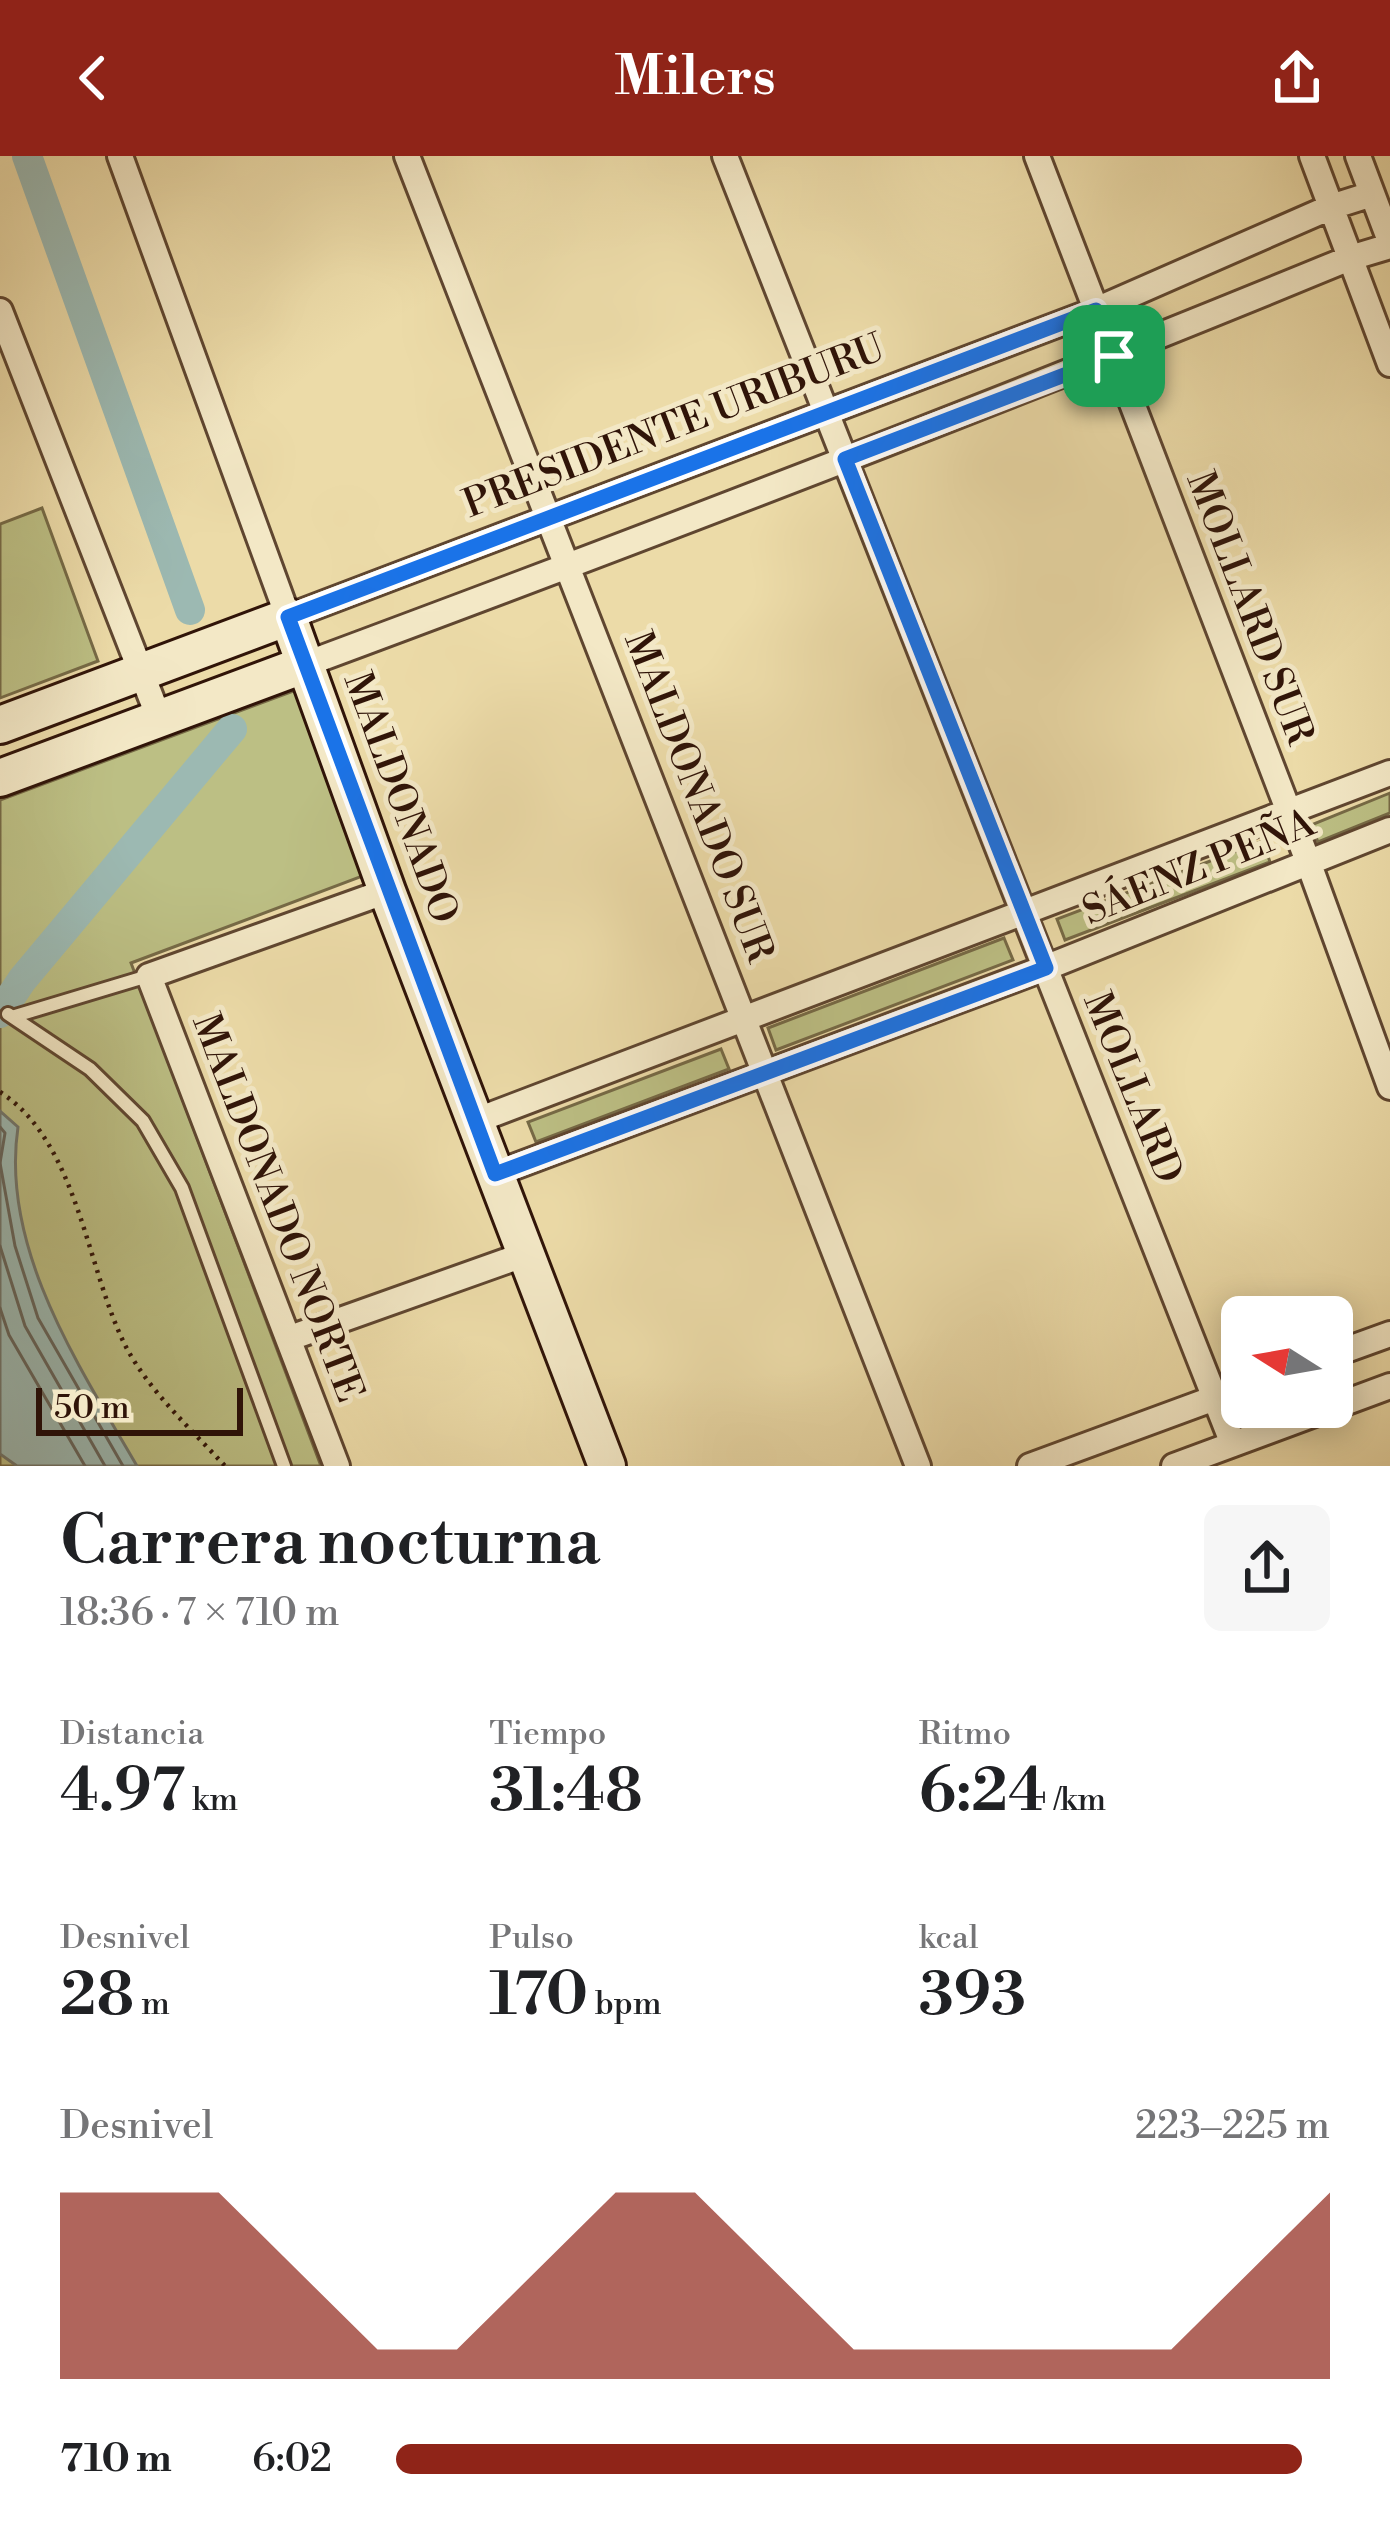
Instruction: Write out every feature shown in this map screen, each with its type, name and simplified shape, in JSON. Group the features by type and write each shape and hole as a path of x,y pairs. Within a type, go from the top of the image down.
{"street":[{"name":"MALDONADO SUR","path":"407,156 918,1466"},
{"name":"MOLLARD","path":"725,156 1234,1444"},
{"name":"MOLLARD SUR","path":"1037,156 1390,1087"},
{"path":"1312,156 1390,364"},
{"path":"0,778 568,567 1390,244 1358,156"},
{"name":"MALDONADO","path":"130,159 387,891 607,1466"},
{"name":"PRESIDENTE URIBURU","path":"0,725 1096,310 1331,207 1372,194"},
{"path":"0,311 159,718"},
{"name":"SÁENZ PEÑA","path":"475,1121 1390,773"},
{"name":"SÁENZ PEÑA","path":"495,1174 1046,968 1390,830"},
{"path":"149,976 387,891"},
{"name":"MALDONADO NORTE","path":"149,976 337,1466"},
{"path":"290,1338 526,1254"},
{"path":"1353,1347 1390,1334"},
{"path":"1174,1466 1390,1386"},
{"path":"1030,1466 1221,1396"}],"lane":[{"path":"149,976 12,1015 90,1069 143,1121 182,1188 284,1466"}],"path":[{"path":"0,1092 20,1105 44,1137 72,1195 126,1347 166,1402 225,1466"}],"green space":[{"path":"42,508 98,661 0,698 0,524"},
{"path":"296,690 368,874 131,963 321,1466 0,1466 0,800"},
{"path":"1390,793 1390,813 1318,842 1311,825"},
{"path":"1263,841 1270,862 1065,940 1057,919"},
{"path":"1004,938 1013,960 776,1050 768,1028"},
{"path":"721,1049 729,1069 536,1142 528,1122"}],"water":[{"path":"0,1111 18,1127 16,1172 32,1261 69,1347 137,1466 17,1466 0,1454"}],"waterway":[{"path":"27,156 190,610"},
{"path":"0,1013 22,980 232,729"}],"route":[{"path":"1096,310 1114,356 845,459 1046,968 495,1174 288,617 1096,310"}]}
